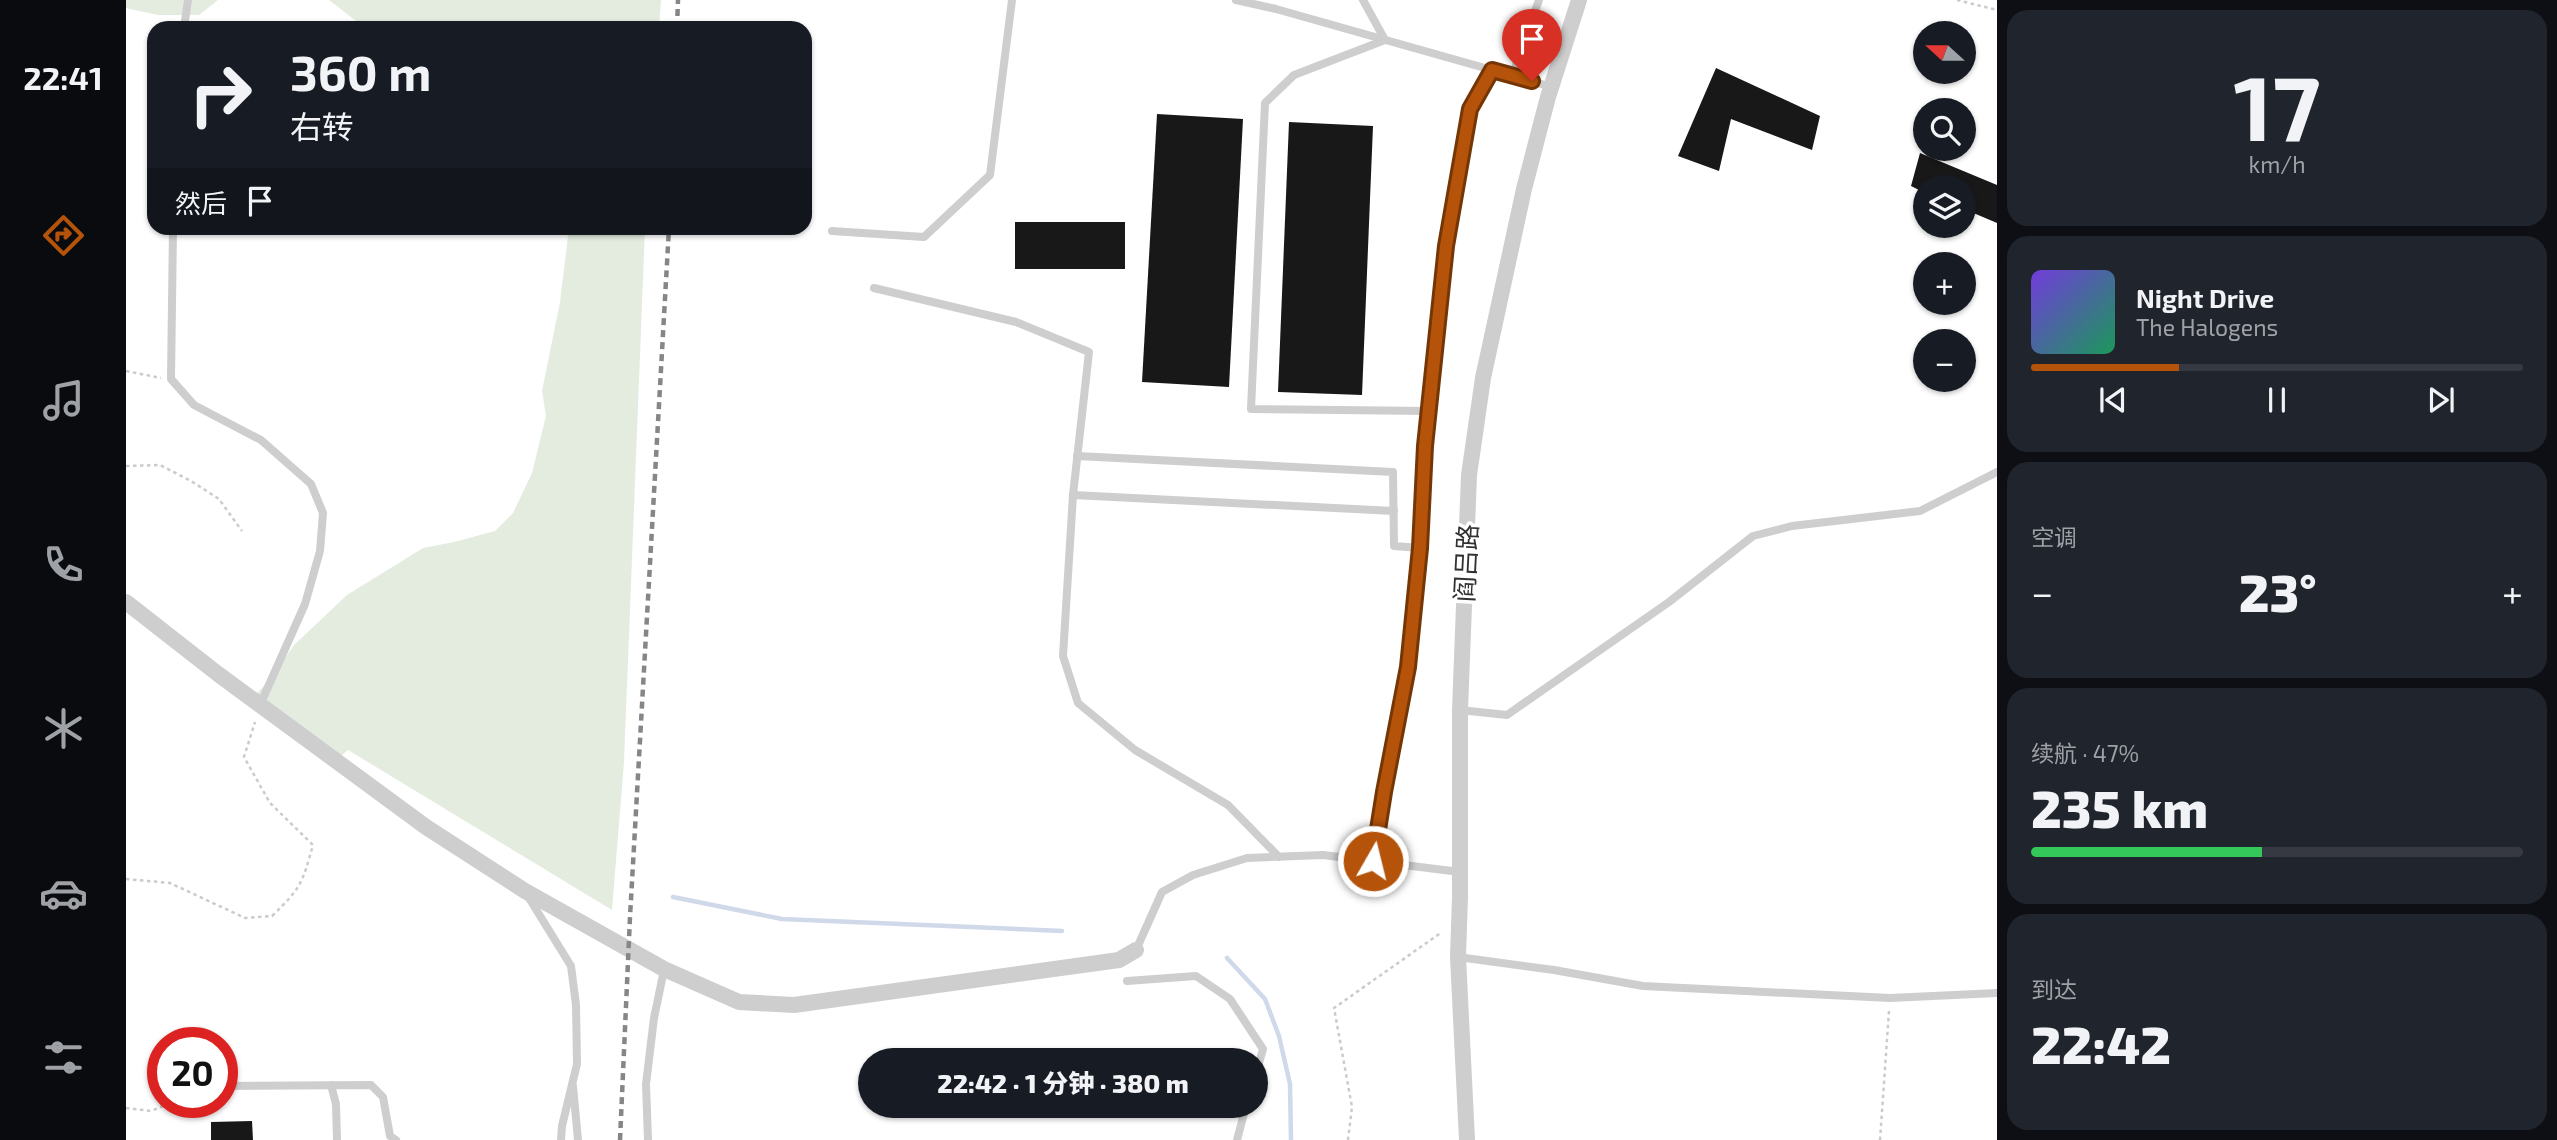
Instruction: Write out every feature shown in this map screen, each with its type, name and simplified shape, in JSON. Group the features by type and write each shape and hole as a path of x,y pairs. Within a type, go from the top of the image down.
{"street":[{"name":"阎吕路","path":"1467,1140 1458,957 1460,710 1469,475 1483,378 1524,188 1579,0"},
{"path":"126,602 426,827 525,891 664,969 739,1002 794,1005 1119,960 1136,950"}],"lane":[{"path":"185,21 188,0"},
{"path":"832,231 924,237 990,175 1012,0"},
{"path":"1236,0 1552,87"},
{"path":"1363,0 1385,40"},
{"path":"1512,76 1539,0"},
{"path":"1385,40 1294,75 1265,103 1251,409 1429,411"},
{"path":"1373,861 1408,667 1446,246 1470,109 1492,70"},
{"path":"175,235 171,379 194,405 261,440 311,484 323,513 320,551 305,604 260,705"},
{"path":"874,288 1016,322 1089,352 1073,495 1063,656 1078,704 1135,751 1228,805 1279,857"},
{"path":"1077,456 1393,472 1394,546 1420,548"},
{"path":"1460,710 1507,715 1669,603 1753,536 1792,526 1920,511 1997,472"},
{"path":"1073,495 1394,512"},
{"path":"1136,950 1161,892 1194,874 1247,858 1324,855 1460,872"},
{"path":"525,891 571,966 576,1005 577,1064 561,1140"},
{"path":"1458,957 1643,986 1890,998 1997,993"},
{"path":"648,1140 646,1084 654,1018 664,969"},
{"path":"1127,981 1196,976 1230,999 1261,1048"},
{"path":"572,1083 577,1110 578,1140"},
{"path":"331,1085 336,1104 337,1140"},
{"path":"238,1086 371,1085 383,1097 390,1136 396,1140"},
{"path":"1237,1140 1243,1118"},
{"path":"553,1140 562,1126"}],"path":[{"path":"1957,0 1997,10"},
{"path":"126,371 171,379"},
{"path":"126,466 160,465 191,481 219,499 242,531"},
{"path":"126,879 170,883 246,918 272,916 296,893 303,881 313,845 270,803 244,758 260,705"},
{"path":"1348,1140 1352,1107 1334,1008 1459,920"},
{"path":"1880,1140 1890,998"},
{"path":"126,1108 147,1111"}],"shaded area":[{"path":"126,0 218,0 199,15 158,15 126,8"},
{"path":"329,0 661,0 660,21 356,21"},
{"path":"568,235 645,235 624,762 612,910 348,750 333,763 247,704 272,677 294,645 347,595 423,548 495,531 513,513 532,473 546,416 542,391 560,302"}],"building":[{"path":"1716,68 1820,116 1812,150 1731,119 1719,171 1678,156"},
{"path":"1157,114 1243,119 1229,387 1142,382"},
{"path":"1289,122 1373,126 1362,395 1278,392"},
{"path":"1918,161 1939,161 1973,175 1914,175"},
{"path":"1976,176 1997,185 1997,223 1976,214"},
{"path":"1015,222 1125,222 1125,269 1015,269"},
{"path":"252,1121 253,1140 211,1140 211,1122"}],"waterway":[{"path":"673,897 782,919 1062,931"},
{"path":"1227,958 1265,999 1279,1036 1290,1084 1291,1140"}],"railway":[{"path":"677,21 678,0"},
{"path":"620,1140 669,235"}],"route":[{"path":"1373,861 1408,667 1420,548 1425,446 1446,246 1470,109 1492,70 1532,81"}]}
